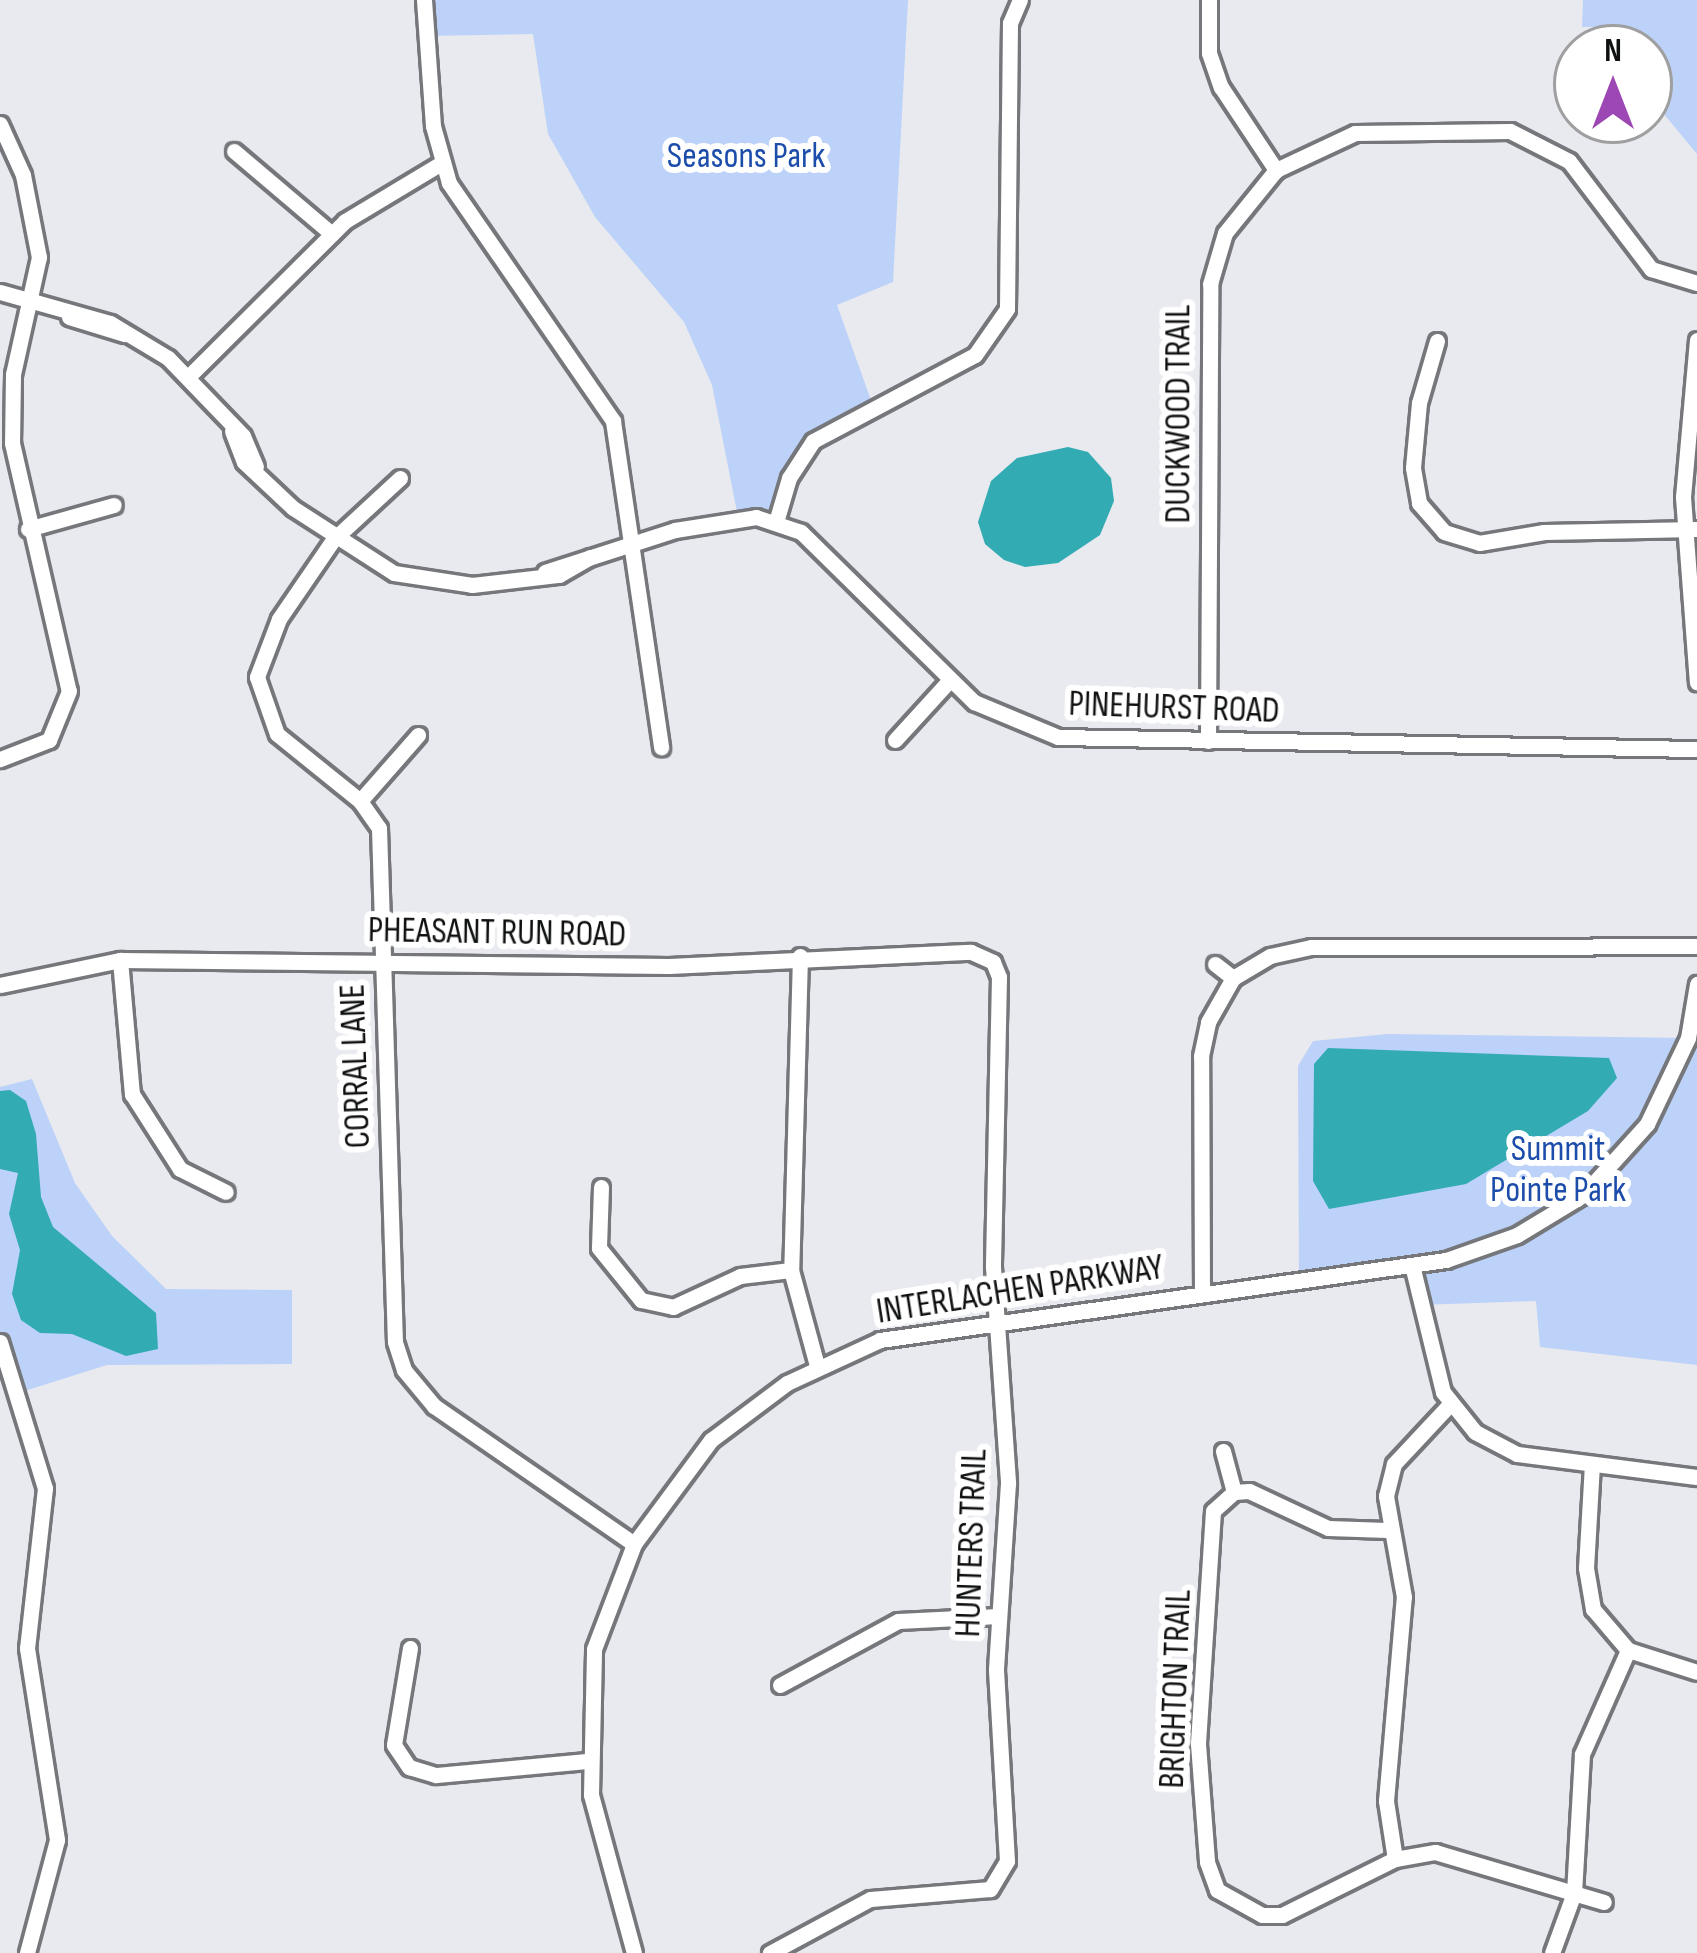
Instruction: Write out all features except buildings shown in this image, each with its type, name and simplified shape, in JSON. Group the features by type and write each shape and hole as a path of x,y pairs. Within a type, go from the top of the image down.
{"street":[{"path":"424,0 428,82 443,162 484,241 613,421 661,747"},
{"path":"0,292 124,334 188,377 232,431 232,443 333,540 422,582 472,586 545,572 729,518 776,522 789,478 813,441 975,355 1006,309 1010,23 1020,0"},
{"path":"1208,0 1210,52 1221,87 1276,170"},
{"path":"0,124 35,224 39,257 11,412 28,529 65,661 67,711 34,751 0,759"},
{"name":"DUCKWOOD TRAIL","path":"1208,741 1210,284 1226,233 1276,170 1355,133 1510,131 1569,160 1637,257 1697,283"},
{"path":"234,151 332,234"},
{"path":"188,377 332,234 386,190 443,162"},
{"path":"1697,340 1690,529 1697,682"},
{"path":"1437,341 1419,403 1413,468 1419,503 1444,532 1479,543 1544,532 1690,529"},
{"name":"CORRAL LANE","path":"400,478 333,540 279,619 257,676 261,706 277,734 360,802 381,841 391,1316 404,1370 434,1406 634,1544"},
{"path":"28,529 114,505"},
{"name":"PINEHURST ROAD","path":"776,522 801,532 947,683 1000,717 1058,737 1697,749"},
{"path":"895,740 947,683"},
{"path":"360,802 418,735"},
{"path":"1202,1292 1201,1056 1233,978 1270,956 1311,947 1697,946"},
{"name":"PHEASANT RUN ROAD","path":"0,985 120,960 669,967 800,956 978,952 993,962"},
{"path":"800,956 791,1270 817,1366"},
{"path":"120,960 133,1094 180,1169 226,1192"},
{"name":"HUNTERS TRAIL","path":"770,1953 790,1948 870,1899 974,1892 1002,1876 999,1616 1008,1483 997,1320 999,977 993,962"},
{"path":"1215,964 1233,978"},
{"name":"INTERLACHEN PARKWAY","path":"634,1953 597,1830 587,1761 594,1649 634,1544 711,1440 817,1366 880,1340 1412,1265 1517,1235 1594,1184 1662,1102 1688,1038 1697,984"},
{"path":"601,1187 599,1248 640,1300 673,1307 740,1276 791,1270"},
{"path":"1412,1265 1449,1406 1507,1451 1697,1477"},
{"path":"0,1342 45,1488 27,1648 57,1840 27,1953"},
{"path":"1395,1858 1386,1801 1404,1597 1387,1530 1394,1464 1449,1406"},
{"path":"1223,1450 1234,1492 1265,1496 1345,1533 1387,1530"},
{"path":"1592,1464 1587,1590 1602,1625 1628,1650 1697,1672"},
{"name":"BRIGHTON TRAIL","path":"1234,1492 1213,1510 1198,1715 1211,1894 1262,1916 1282,1915 1395,1858 1454,1855 1604,1902"},
{"path":"780,1685 898,1622 999,1616"},
{"path":"410,1648 394,1745 409,1767 436,1775 587,1761"},
{"path":"1552,1953 1574,1893 1582,1754 1628,1650"}],"green space":[{"name":"Seasons Park","path":"425,0 908,0 893,282 837,305 873,406 813,441 776,522 738,517 712,385 684,322 595,217 548,134 533,34 425,36"},
{"path":"1583,0 1697,0 1697,154 1673,125 1673,24 1582,24"},
{"name":"Summit Pointe Park","path":"1697,984 1697,1365 1540,1347 1536,1301 1420,1305 1411,1266 1299,1280 1298,1066 1313,1041 1388,1034 1687,1038"},
{"path":"32,1079 75,1183 112,1236 166,1289 292,1290 292,1364 107,1365 18,1393 0,1342 0,1087"}],"shaded area":[{"path":"1068,447 1088,452 1111,478 1114,501 1100,535 1058,563 1025,567 1004,560 985,544 978,522 991,481 1017,458"},
{"path":"1328,1048 1609,1058 1617,1078 1588,1111 1466,1184 1329,1209 1313,1181 1314,1064"},
{"path":"10,1090 26,1101 36,1134 41,1197 53,1227 156,1313 158,1349 126,1356 72,1334 40,1333 21,1320 12,1294 20,1250 9,1214 18,1173 0,1169 0,1091"}]}
